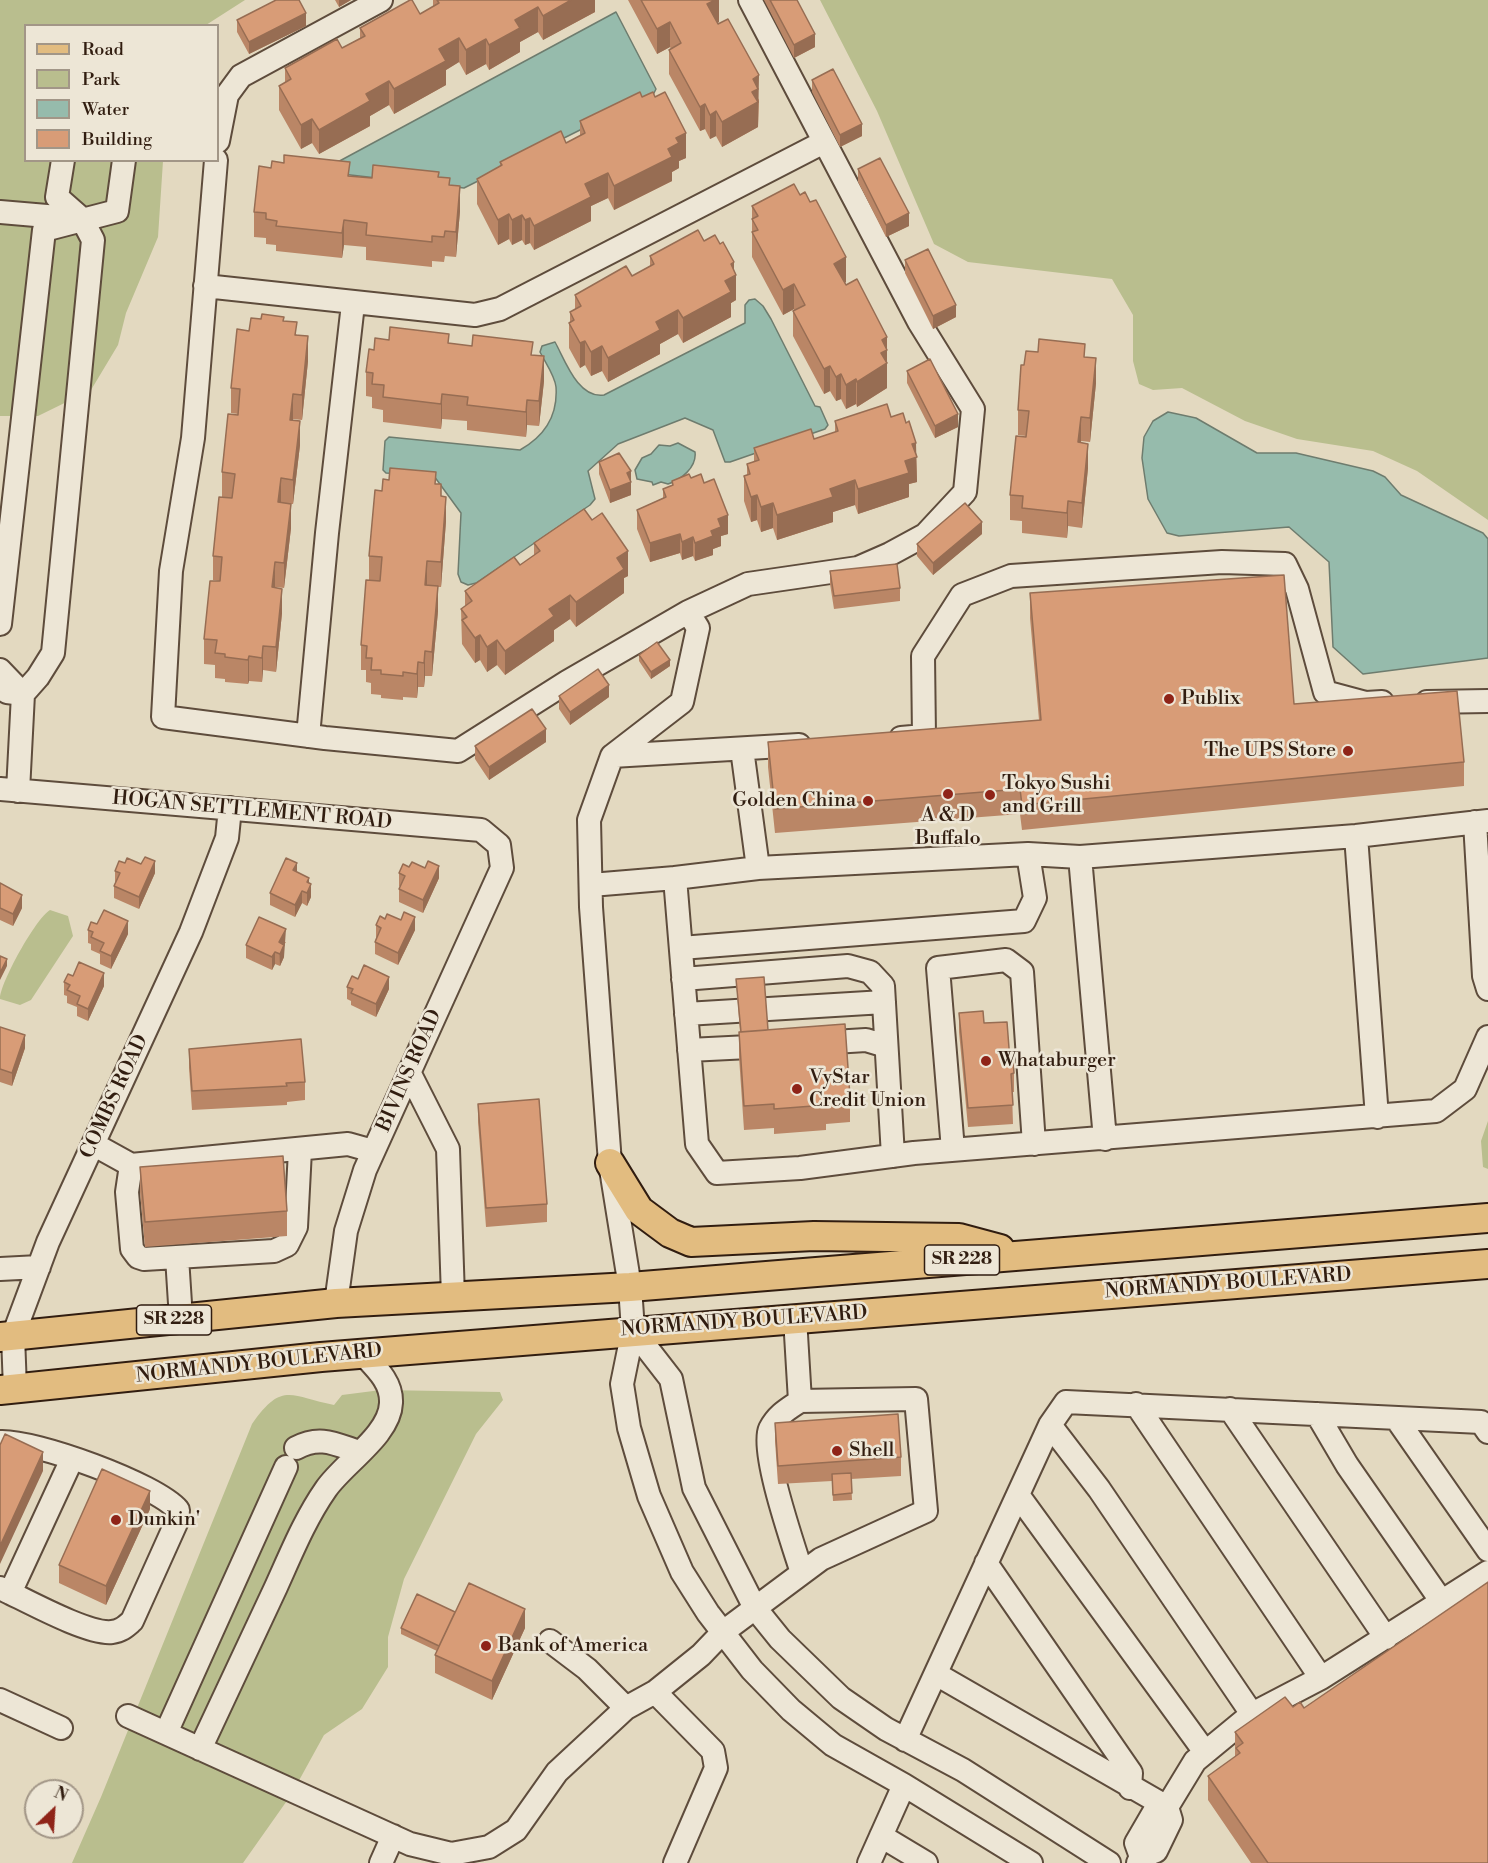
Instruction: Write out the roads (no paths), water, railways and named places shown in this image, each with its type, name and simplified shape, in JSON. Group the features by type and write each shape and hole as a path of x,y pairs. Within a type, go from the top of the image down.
{"main road":[{"path":"610,1163 639,1210 670,1233 691,1242 814,1236 959,1238 1022,1255"},
{"name":"SR 228","path":"6,1337 336,1303 630,1287 1488,1218"},
{"path":"1294,1233 1298,1279"},
{"name":"NORMANDY BOULEVARD","path":"8,1390 362,1353 1488,1264"}],"street":[{"path":"219,136 227,95 241,76 381,0"},
{"path":"216,162 193,438 171,572 163,717 308,736 458,751 567,682 688,612 748,584 858,568 925,535 964,492 973,409 919,322 750,0"},
{"path":"206,285 353,304 475,315 500,309 824,142"},
{"path":"9,790 23,694 38,677 53,653 93,240 82,219 57,197 63,162"},
{"path":"0,624 44,230 117,211 124,162"},
{"path":"0,212 82,219"},
{"path":"308,736 327,533 353,304"},
{"path":"879,739 924,736 923,656 963,595 1011,576 1222,562 1285,564 1297,589 1325,692 1366,703 1488,701"},
{"path":"688,612 698,628 682,702 612,756 589,820 591,885 610,1163 630,1287 633,1330 622,1384 630,1428 649,1496 682,1572 752,1670 791,1710 833,1745 904,1785 1031,1863"},
{"path":"0,670 23,694"},
{"path":"0,691 23,694"},
{"path":"612,756 823,744"},
{"path":"742,749 758,868"},
{"name":"HOGAN SETTLEMENT ROAD","path":"9,790 481,830 499,845"},
{"name":"COMBS ROAD","path":"8,1390 6,1337 191,932 227,838 230,808"},
{"path":"591,885 758,868 1028,854 1080,857 1356,836 1482,821 1484,976 1488,989"},
{"path":"1356,836 1377,1117"},
{"name":"BIVINS ROAD","path":"336,1303 346,1231 373,1151 502,868 499,845"},
{"path":"681,948 1024,921 1035,898 1028,854"},
{"path":"1080,857 1105,1139"},
{"path":"675,878 697,1144 717,1173 800,1168 953,1150 1436,1111 1465,1089 1488,1037"},
{"path":"953,1150 938,968 1006,960 1022,972 1034,1144"},
{"path":"683,979 848,966 870,972 885,1016 892,1156"},
{"path":"687,1026 866,1040 885,1016"},
{"path":"687,1026 885,1016"},
{"path":"804,1031 885,1016"},
{"path":"687,1026 781,1032"},
{"path":"409,1072 448,1149 453,1297"},
{"path":"93,1144 131,1165 348,1144 373,1151"},
{"path":"131,1165 127,1192 132,1250 138,1257 144,1259 274,1251 286,1245 296,1227 300,1150"},
{"path":"177,1257 181,1319"},
{"path":"0,1269 39,1267"},
{"path":"795,1318 800,1401"},
{"path":"633,1330 671,1379 694,1488 755,1608 798,1658 841,1698 905,1740 963,1770 1109,1863"},
{"path":"200,1749 302,1530 326,1489 359,1452 375,1438 386,1422 391,1404 388,1383 362,1353"},
{"path":"128,1716 410,1844 451,1854 489,1846 516,1830 557,1772 626,1708 655,1692 701,1655 723,1632 821,1559 926,1511 916,1399 800,1401 780,1414 769,1431 771,1465 802,1573"},
{"path":"905,1740 1050,1425 1066,1402 1481,1422 1488,1432"},
{"path":"1136,1404 1321,1678"},
{"path":"1230,1409 1386,1638"},
{"path":"1317,1414 1347,1465 1442,1602"},
{"path":"1396,1418 1488,1550"},
{"path":"1050,1425 1098,1489 1252,1714"},
{"path":"166,1733 291,1458 309,1441 328,1442 359,1452"},
{"path":"1,1451 72,1459 141,1484 170,1500 178,1510 177,1521 132,1621 121,1630 109,1633 82,1626 11,1570 48,1487 72,1459"},
{"path":"1017,1496 1205,1752"},
{"path":"986,1563 1131,1773 1130,1788"},
{"path":"1167,1807 1195,1761 1252,1714 1321,1678 1488,1572"},
{"path":"550,1641 588,1669 626,1708"},
{"path":"936,1674 1130,1788 1167,1807 1171,1820 1156,1851 1140,1860"},
{"path":"655,1692 713,1751 716,1768 675,1863"},
{"path":"0,1700 61,1728"},
{"path":"868,1863 904,1785"},
{"path":"381,1863 393,1836"},
{"path":"881,1836 926,1863"}],"water":[{"path":"616,12 656,89 654,93 464,188 342,174 334,164"},
{"path":"755,299 763,306 771,319 815,406 820,407 828,425 825,429 730,462 725,462 713,430 685,418 618,444 588,471 595,499 590,505 476,583 468,585 461,582 458,574 461,513 434,476 386,473 383,470 385,441 389,437 520,450 529,444 543,432 555,407 556,387 550,369 540,352 542,346 555,342 568,368 580,385 595,395 604,395 745,323 745,305 749,300"},
{"path":"1168,412 1196,418 1257,453 1296,453 1373,471 1385,477 1401,495 1483,533 1488,539 1488,658 1363,674 1333,647 1329,562 1289,527 1179,536 1167,533 1148,499 1142,458 1144,437 1153,421"},
{"path":"678,443 695,452 691,468 683,476 668,484 661,482 653,485 652,482 637,479 635,470 642,458 651,454 659,445 670,446"}],"place":[{"name":"Publix","path":"1169,699"},
{"name":"The UPS Store","path":"1348,751"},
{"name":"A & D Buffalo","path":"948,794"},
{"name":"Tokyo Sushi and Grill","path":"990,795"},
{"name":"Golden China","path":"868,801"},
{"name":"Whataburger","path":"986,1061"},
{"name":"VyStar Credit Union","path":"797,1089"},
{"name":"Shell","path":"837,1451"},
{"name":"Dunkin'","path":"116,1520"},
{"name":"Bank of America","path":"486,1646"}]}
